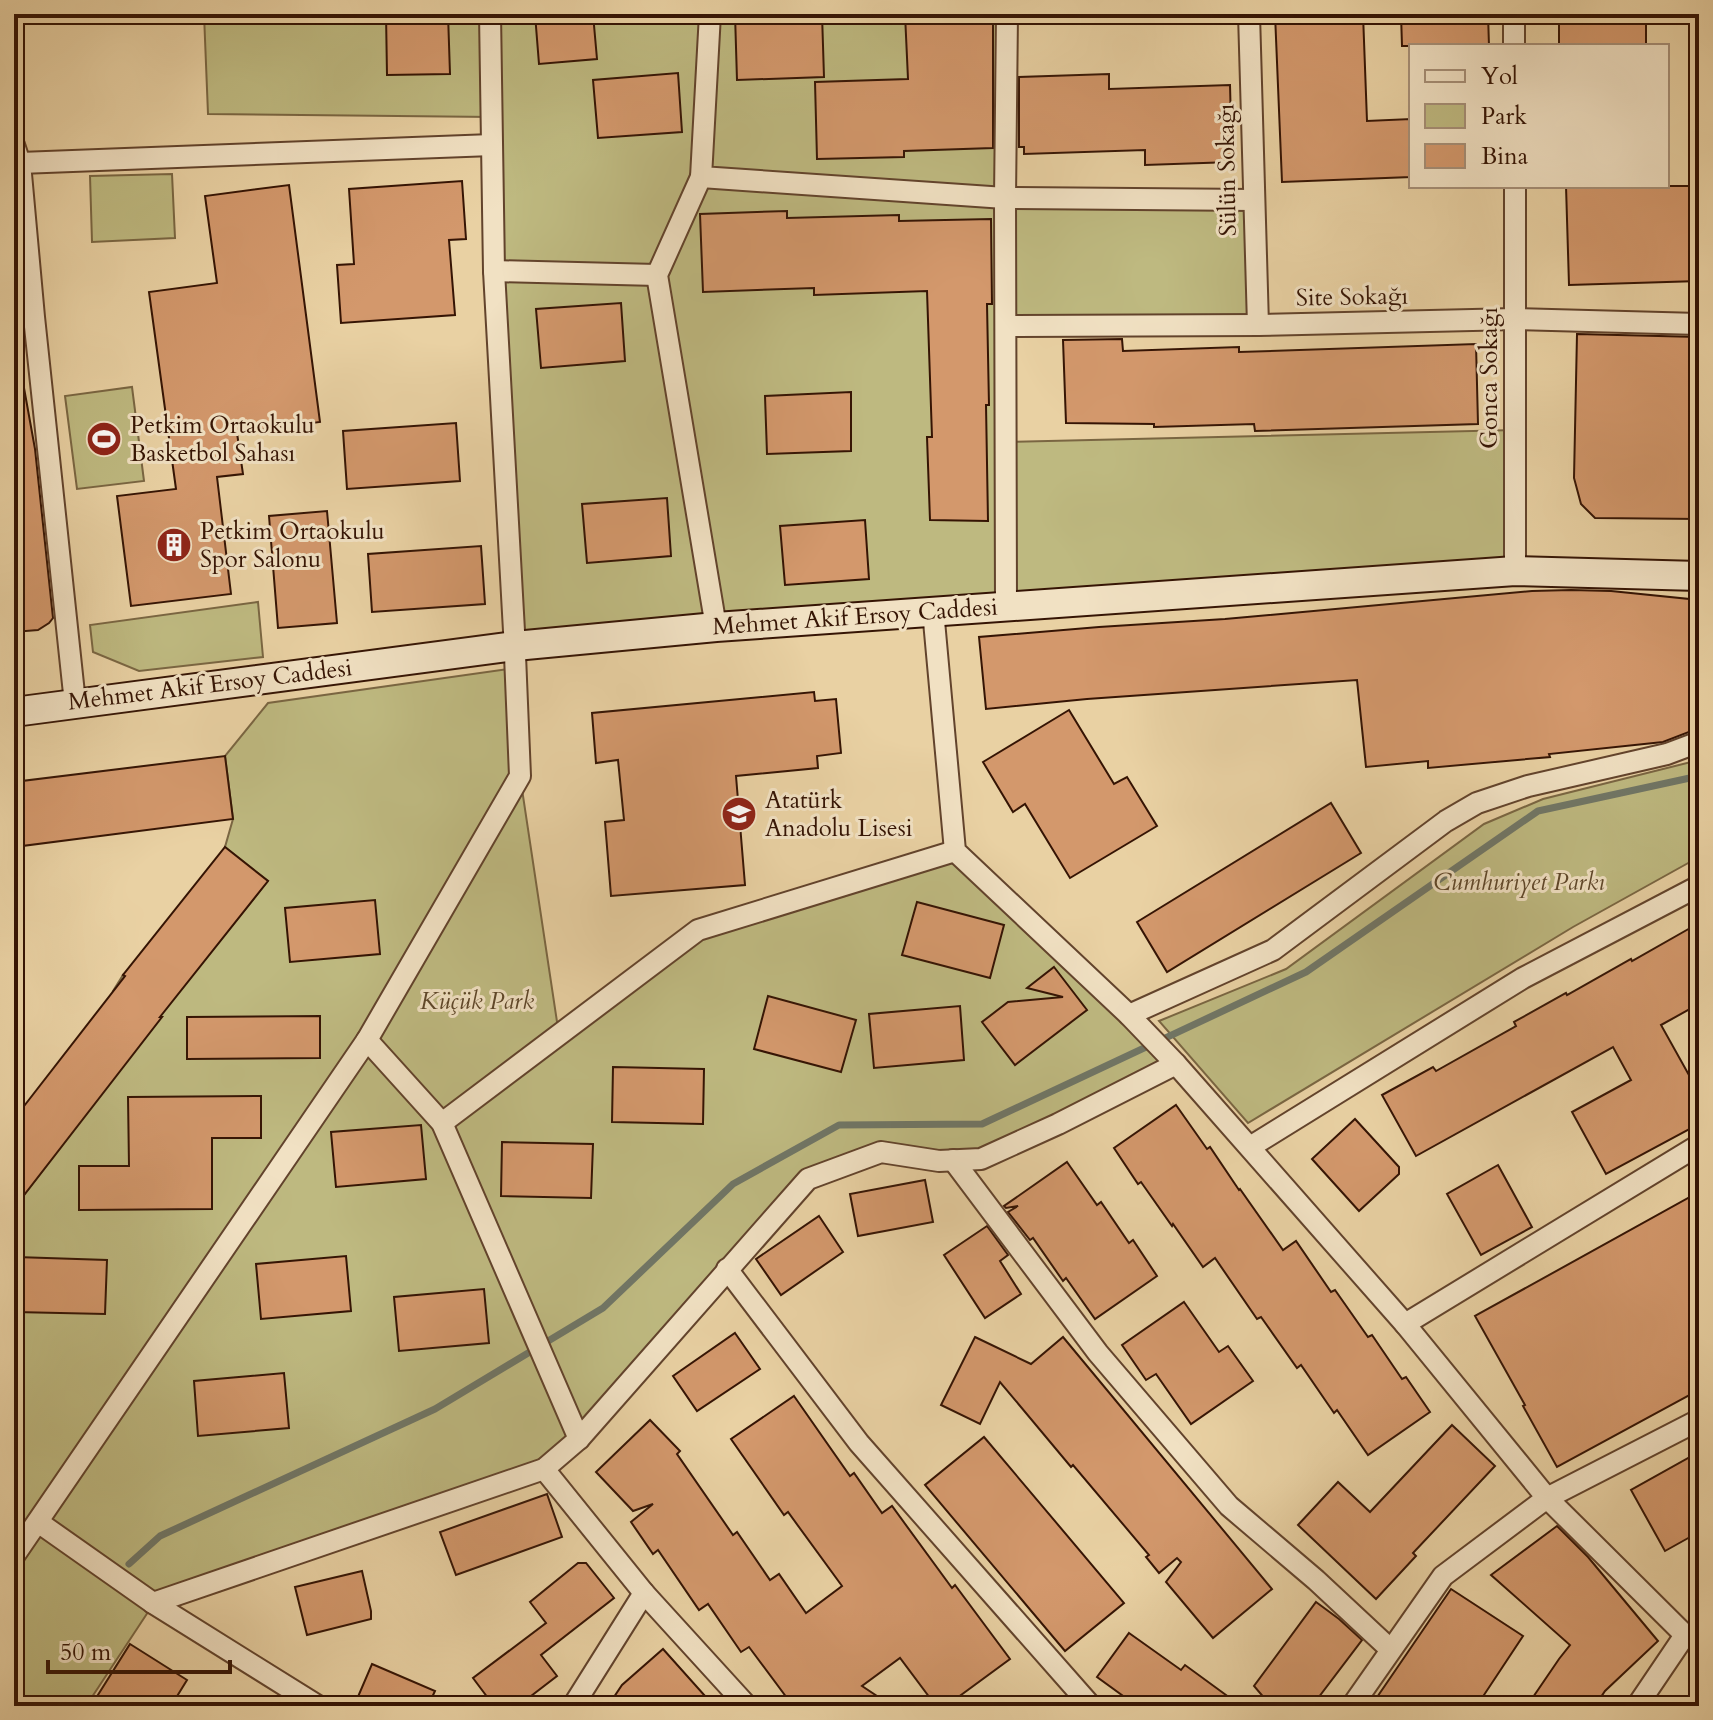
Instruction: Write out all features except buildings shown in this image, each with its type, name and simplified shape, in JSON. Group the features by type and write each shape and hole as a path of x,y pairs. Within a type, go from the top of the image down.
{"main road":[{"name":"Mehmet Akif Ersoy Caddesi","path":"14,712 515,646 716,627 1515,571 1699,576"}],"street":[{"path":"14,1556 367,1040 520,776 494,271 490,14"},
{"path":"710,14 701,177 657,275 716,627"},
{"path":"1006,606 1007,14"},
{"name":"Sülün Sokağı","path":"1249,14 1258,325"},
{"path":"1514,14 1514,44"},
{"path":"75,703 24,318 17,154 492,145"},
{"path":"701,177 1005,198 1254,200"},
{"name":"Gonca Sokağı","path":"1515,188 1515,571"},
{"path":"494,271 657,275"},
{"name":"Site Sokağı","path":"1006,326 1258,325 1515,319 1699,324"},
{"path":"933,610 955,851 1129,1015 1176,1064 1405,1324 1547,1498 1692,1638 1637,1706"},
{"path":"1129,1015 1273,950 1446,821 1477,803 1528,786 1667,754 1699,742"},
{"path":"442,1123 698,930 955,851"},
{"path":"1250,1147 1523,978 1699,886"},
{"path":"367,1040 442,1123 579,1439"},
{"path":"153,1603 544,1469 579,1439 808,1179 881,1152 939,1161 981,1159 1176,1064"},
{"path":"1405,1324 1699,1145"},
{"path":"953,1160 1098,1353 1229,1506 1316,1580 1390,1649"},
{"path":"727,1269 859,1443 1089,1705"},
{"path":"1352,1706 1443,1576 1547,1498 1699,1420"},
{"path":"544,1469 644,1593 747,1706"},
{"path":"38,1522 153,1603 318,1706"},
{"path":"573,1706 644,1593"}],"green space":[{"path":"204,14 1007,14 1005,198 1254,200 1258,325 1007,326 1006,442 1515,430 1515,571 515,646 492,117 208,114"},
{"path":"172,174 175,238 92,242 90,176"},
{"name":"Petkim Ortaokulu Basketbol Sahası","path":"132,387 144,481 77,489 65,396"},
{"path":"258,602 263,657 139,671 93,652 90,625"},
{"name":"Küçük Park","path":"516,668 520,776 559,1035 698,930 955,851 1176,1064 981,1159 881,1152 808,1179 544,1469 154,1603 86,1706 14,1706 14,1208 155,1024 113,991 123,975 166,1008 268,881 225,847 233,819 225,756 268,703"},
{"name":"Cumhuriyet Parkı","path":"1699,760 1699,857 1573,927 1248,1123 1159,1021 1286,969 1484,824 1543,799"}],"waterway":[{"path":"129,1564 160,1536 435,1409 603,1308 733,1184 839,1125 982,1124 1306,972 1538,811 1699,776"}],"place":[{"name":"Petkim Ortaokulu Basketbol Sahası","path":"104,439"},
{"name":"Petkim Ortaokulu Spor Salonu","path":"174,545"},
{"name":"Atatürk Anadolu Lisesi","path":"739,814"}]}
